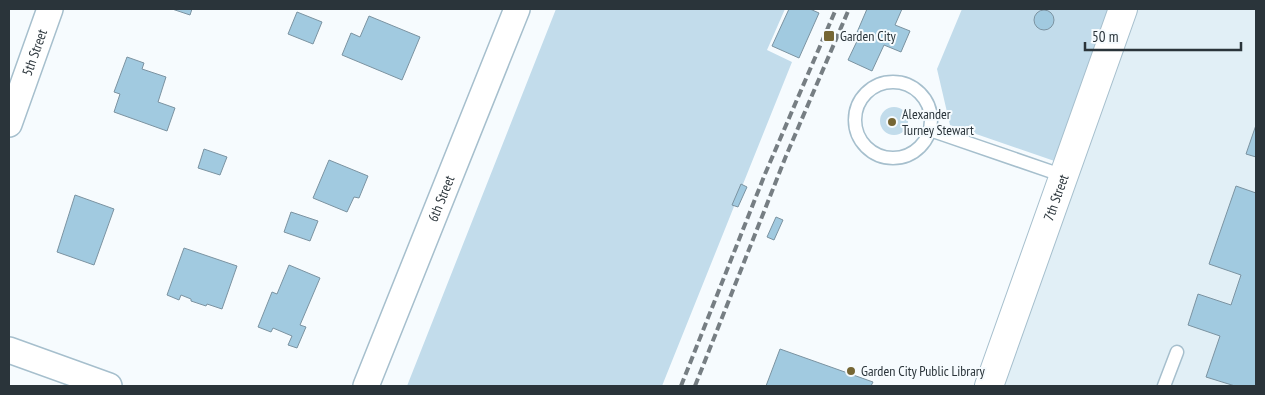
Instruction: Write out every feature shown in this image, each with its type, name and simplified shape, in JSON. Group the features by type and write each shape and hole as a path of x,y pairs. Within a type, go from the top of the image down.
{"street":[{"name":"5th Street","path":"9,124 50,9"},
{"name":"6th Street","path":"366,386 517,9"},
{"name":"7th Street","path":"990,386 1123,9"},
{"path":"9,350 109,386"}],"lane":[{"path":"887,82 907,84 922,94 928,105 931,117 930,130 925,142 916,151 905,157 892,159 880,157 869,151 860,141 855,130 854,117 858,104 865,94 875,86 887,82"},
{"path":"930,130 1064,176"},
{"path":"1164,386 1177,352"}],"shaded area":[{"path":"556,9 785,9 767,50 792,62 662,386 407,386"},
{"path":"962,9 1126,9 1069,166 950,125 937,69"},
{"path":"1126,9 1256,9 1256,386 990,386"},
{"path":"894,107 904,111 908,121 904,131 894,135 884,131 880,121 884,111"}],"building":[{"path":"172,9 192,9 190,15"},
{"path":"789,9 810,9 819,13 799,58 772,46"},
{"name":"Garden City","path":"867,9 902,9 895,25 910,31 901,52 884,45 872,71 848,60 858,39 855,37"},
{"path":"1044,10 1051,13 1054,20 1051,27 1044,30 1037,27 1034,20 1037,13"},
{"path":"297,12 322,22 313,44 288,34"},
{"path":"369,16 420,37 402,80 342,55 351,33 360,37"},
{"path":"127,57 144,63 142,69 166,77 158,102 175,108 167,131 114,112 120,94 114,92"},
{"path":"1256,125 1256,157 1246,154"},
{"path":"204,149 227,157 220,175 198,168"},
{"path":"329,160 368,176 359,198 354,197 347,212 313,198"},
{"path":"741,184 747,187 738,207 732,205"},
{"path":"1236,186 1256,193 1256,386 1235,386 1206,377 1220,336 1188,325 1198,294 1231,305 1241,275 1209,264"},
{"path":"75,195 114,209 94,265 57,252"},
{"path":"291,212 318,221 310,241 284,232"},
{"path":"776,217 783,220 774,240 767,237"},
{"path":"184,248 237,266 222,309 191,301 191,299 181,295 179,300 167,295"},
{"path":"289,265 320,278 300,325 306,327 297,348 288,345 292,336 273,328 271,332 258,327 272,292 277,294"},
{"name":"Garden City Public Library","path":"780,349 873,382 871,386 766,386"}],"railway":[{"path":"681,386 765,174 836,9"},
{"path":"695,386 786,156 849,9"}],"place":[{"name":"Garden City","path":"829,36"},
{"name":"Alexander Turney Stewart","path":"892,122"},
{"name":"Garden City Public Library","path":"851,371"}]}
